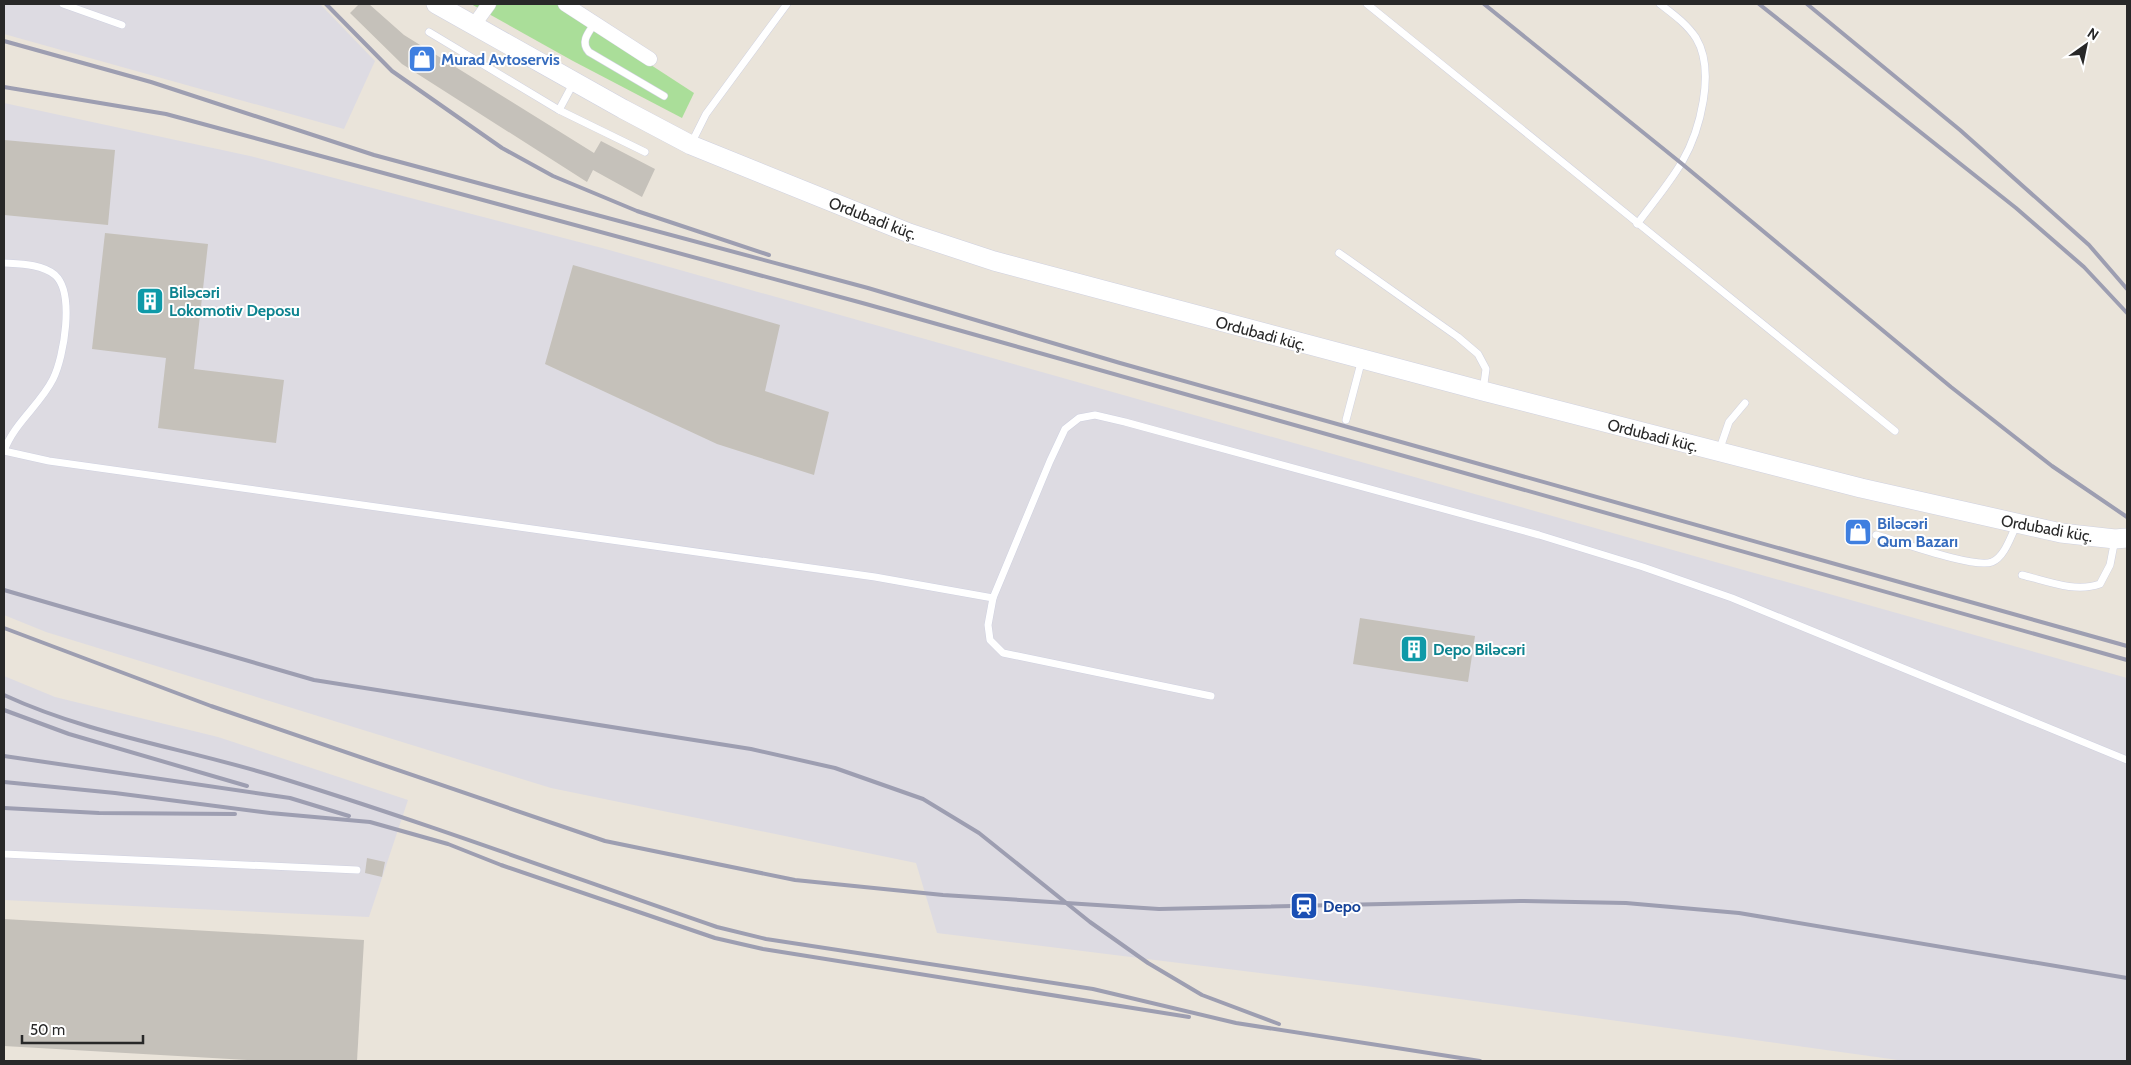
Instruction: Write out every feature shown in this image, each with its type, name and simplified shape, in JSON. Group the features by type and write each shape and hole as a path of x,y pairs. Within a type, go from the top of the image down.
{"main road":[{"name":"Ordubadi küç.","path":"436,4 691,145 909,232 985,259 1483,391 1860,488 2060,533 2121,538"}],"street":[{"path":"474,25 489,4"},
{"path":"565,4 650,59"}],"lane":[{"path":"63,4 122,26"},
{"path":"691,145 706,114 787,4"},
{"path":"1366,4 1895,431"},
{"path":"1637,224 1681,163 1690,145 1702,103 1705,81 1704,59 1696,38 1683,22 1660,4"},
{"path":"595,23 584,41 585,47 589,52 664,96"},
{"path":"429,32 559,110 645,152"},
{"path":"559,110 575,82"},
{"path":"1339,253 1458,337 1478,354 1486,369 1483,391"},
{"path":"4,263 41,268 56,276 62,284 66,310 64,337 54,378 9,438 4,451 49,460 875,577 993,598"},
{"path":"1346,420 1362,359"},
{"path":"1719,452 1729,422 1745,403"},
{"path":"1211,696 1004,653 990,640 988,625 993,598 1065,429 1079,418 1095,415 1539,535 1643,567 1732,598 2127,760"},
{"path":"1876,535 1975,563 1992,562 2001,555 2017,523"},
{"path":"2022,575 2076,587 2088,588 2100,584 2121,538"},
{"path":"4,854 357,870"}],"shaded area":[{"path":"4,4 320,4 375,61 344,129 4,34"},
{"path":"4,103 250,156 602,248 2127,678 2127,1061 1905,1061 1366,986 937,933 916,863 551,788 46,632 4,615"},
{"path":"4,676 55,697 218,737 408,800 369,917 4,900"}],"green space":[{"path":"471,4 557,4 694,93 682,118 573,61"}],"building":[{"path":"359,4 369,4 404,35 594,153 601,141 655,169 642,197 593,170 587,182 402,64 350,13"},
{"path":"4,140 115,150 108,225 4,215"},
{"name":"Biləcəri Lokomotiv Deposu","path":"105,233 208,244 194,369 284,380 276,443 158,428 166,358 92,349"},
{"path":"573,265 780,325 765,391 829,412 814,475 717,444 545,364"},
{"name":"Depo Biləcəri","path":"1360,618 1475,636 1468,682 1353,664"},
{"path":"367,858 385,862 382,877 365,873"},
{"path":"4,919 364,940 357,1061 266,1061 4,1046"}],"railway":[{"path":"326,4 392,71 502,148 553,176 637,211 769,255"},
{"path":"1484,4 1681,163 1951,387 2052,466 2127,517"},
{"path":"1759,4 2016,208 2084,267 2127,313"},
{"path":"1807,4 1960,130 2089,245 2127,289"},
{"path":"4,41 151,82 374,155 868,288 1120,363 2127,646"},
{"path":"4,87 166,114 866,304 2127,660"},
{"path":"4,590 314,680 751,749 835,768 923,799 979,833 1090,922 1148,963 1202,995 1279,1024"},
{"path":"4,628 211,706 605,841 795,880 943,895 1159,909 1520,901 1626,903 1739,913 2127,978"},
{"path":"4,695 36,709 69,720 136,740 237,765 327,793 717,927 766,939 1093,989 1236,1023 1480,1061"},
{"path":"4,710 69,734 247,786"},
{"path":"4,756 290,798 349,816"},
{"path":"4,782 115,793 270,813 370,822 448,844 501,865 715,938 763,949 1189,1017"},
{"path":"4,808 99,813 235,814"}],"place":[{"name":"Murad Avtoservis","path":"422,59"},
{"name":"Biləcəri Lokomotiv Deposu","path":"150,301"},
{"name":"Biləcəri Qum Bazarı","path":"1858,532"},
{"name":"Depo Biləcəri","path":"1414,649"},
{"name":"Depo","path":"1304,906"}]}
